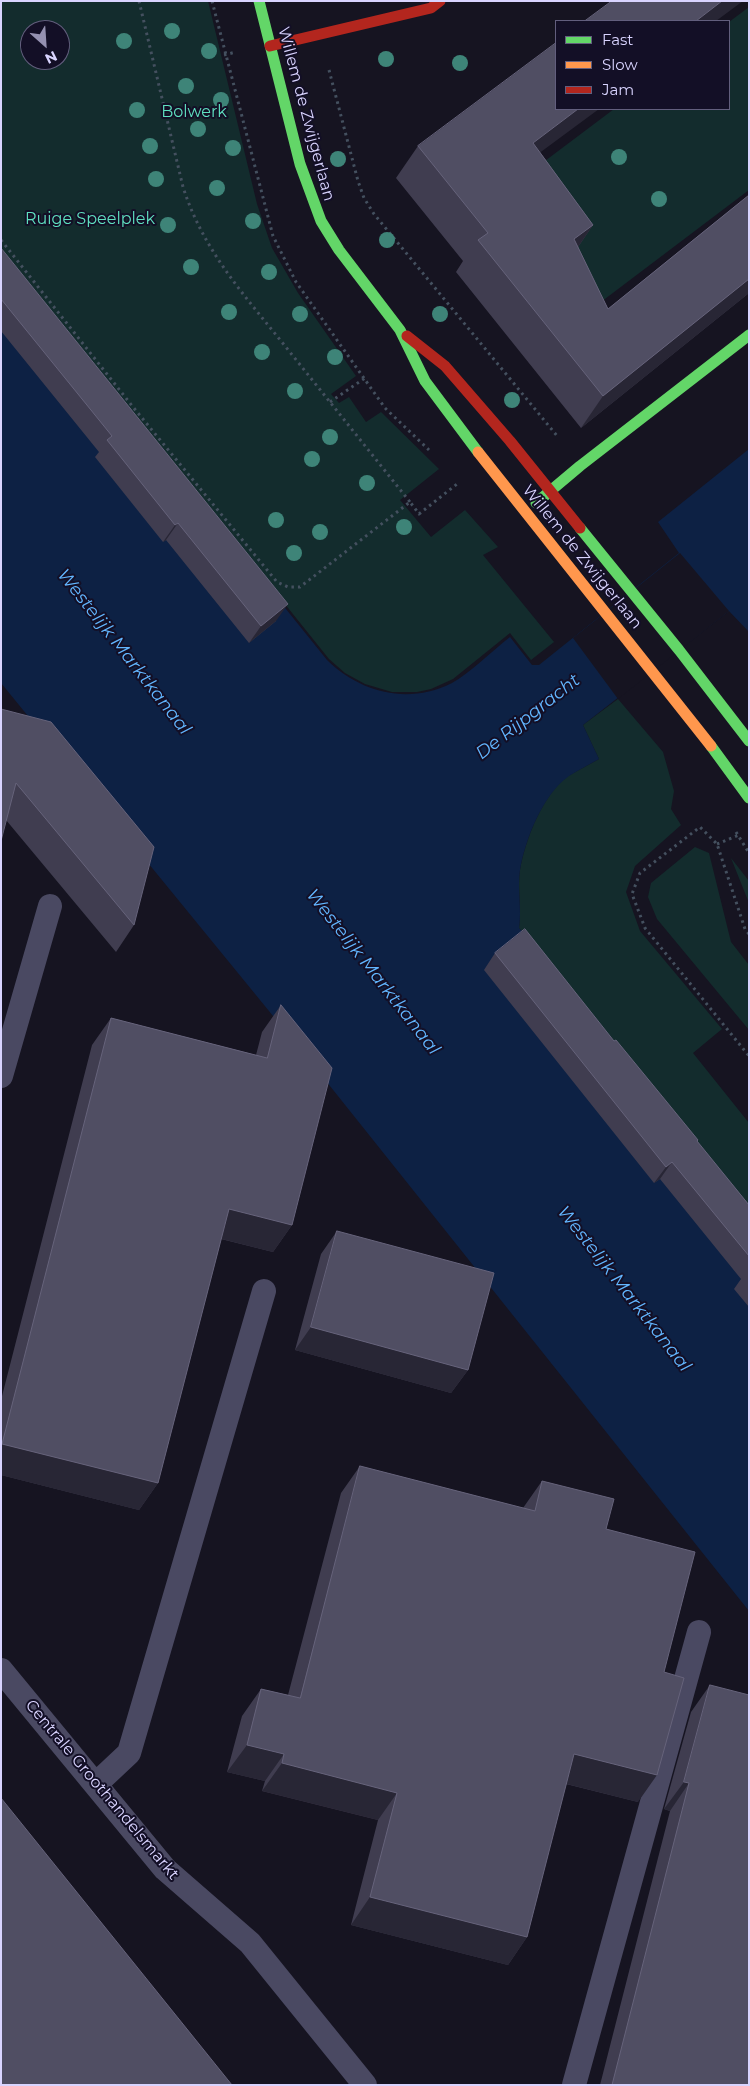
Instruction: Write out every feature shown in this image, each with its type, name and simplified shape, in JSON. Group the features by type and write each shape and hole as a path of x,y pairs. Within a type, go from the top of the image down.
{"street":[{"name":"Willem de Zwijgerlaan","path":"259,1 300,164 315,209 339,250 400,330 425,381 485,462 652,672 722,753 749,798"},
{"path":"270,46 431,8 440,1"},
{"name":"Willem de Zwijgerlaan","path":"400,330 445,366 510,442 679,650 745,737"},
{"path":"525,512 580,466 749,335"}],"lane":[{"path":"1,1076 50,906"},
{"path":"96,1784 129,1753 264,1291"},
{"path":"574,2085 698,1632"},
{"name":"Centrale Groothandelsmarkt","path":"1,1670 164,1869 250,1943 365,2085"}],"path":[{"path":"139,1 183,187 192,213 213,254 228,276 419,514 485,462"},
{"path":"319,34 364,198 374,214 541,415 580,466"},
{"path":"1,240 133,407 278,582 288,587 300,587 410,502"},
{"path":"330,402 365,378"},
{"path":"510,442 541,415"},
{"path":"749,934 745,929 717,844 700,827 640,873 632,894 645,928 749,1056"},
{"path":"717,844 738,835"}],"green space":[{"name":"Ruige Speelplek","path":"1,1 208,1 257,204 272,248 298,293 356,376 331,394 339,403 349,397 366,422 381,412 439,469 400,500 431,537 465,510 498,547 483,555 554,642 531,660 510,633 453,679 431,689 417,692 392,692 365,684 345,673 329,659 1,250"},
{"path":"749,7 749,190 593,308 505,191 613,110 730,110 730,21"},
{"path":"618,699 663,752 674,791 671,809 681,825 635,866 626,892 640,931 722,1029 693,1053 749,1123 749,1210 537,946 519,928 520,870 526,845 536,819 559,784 568,776 599,759 583,725"},
{"path":"695,847 709,853 731,942 749,965 749,1030 657,919 648,897 651,883"},
{"path":"731,858 749,881 749,903"}],"water":[{"path":"1,255 327,660 355,681 370,688 402,694 435,690 459,679 510,637 532,665 539,665 679,553 658,522 749,449 749,632 729,611 583,725 599,759 572,774 560,784 551,794 537,818 526,845 520,870 519,928 537,946 749,1210 749,1611 318,1071 1,683"}],"pier":[{"path":"680,553 729,611 618,699 573,638"}],"building":[{"path":"612,1 722,1 697,20 586,20"},
{"path":"555,44 555,110 577,110 533,143 593,225 574,239 608,309 749,195 749,279 603,396 478,240 488,233 418,146"},
{"path":"1,248 288,604 261,626 178,523 175,525 107,440 112,436 1,299"},
{"path":"1,709 51,722 154,847 134,925 16,783 1,841"},
{"path":"525,929 749,1205 749,1256 672,1162 666,1167 495,953"},
{"path":"281,1005 332,1068 292,1225 229,1209 158,1483 2,1444 111,1018 267,1058"},
{"path":"337,1231 494,1273 468,1370 311,1327"},
{"path":"360,1466 535,1511 542,1481 614,1499 606,1529 695,1552 664,1672 684,1678 657,1775 574,1754 527,1937 370,1897 397,1793 282,1763 284,1754 247,1745 261,1689 300,1698"},
{"path":"710,1685 749,1695 749,2085 612,2085 689,1783 684,1782"},
{"path":"1,1798 232,2085 1,2085"}],"traffic: fast":[{"path":"259,1 300,164 321,221 339,250 400,330 425,381 478,452"},
{"path":"536,503 580,466 749,335"},
{"path":"580,528 679,650 749,741"},
{"path":"711,746 749,798"}],"traffic: slow":[{"path":"478,452 711,746"}],"traffic: jam":[{"path":"270,46 431,8 440,1"},
{"path":"407,336 445,366 510,441 580,528"}],"park label":[{"name":"Bolwerk","path":"194,112"}],"water label":[{"name":"Westelijk Marktkanaal","path":"124,652"},
{"name":"De Rijpgracht","path":"528,717"},
{"name":"Westelijk Marktkanaal","path":"373,972"},
{"name":"Westelijk Marktkanaal","path":"624,1289"}]}
